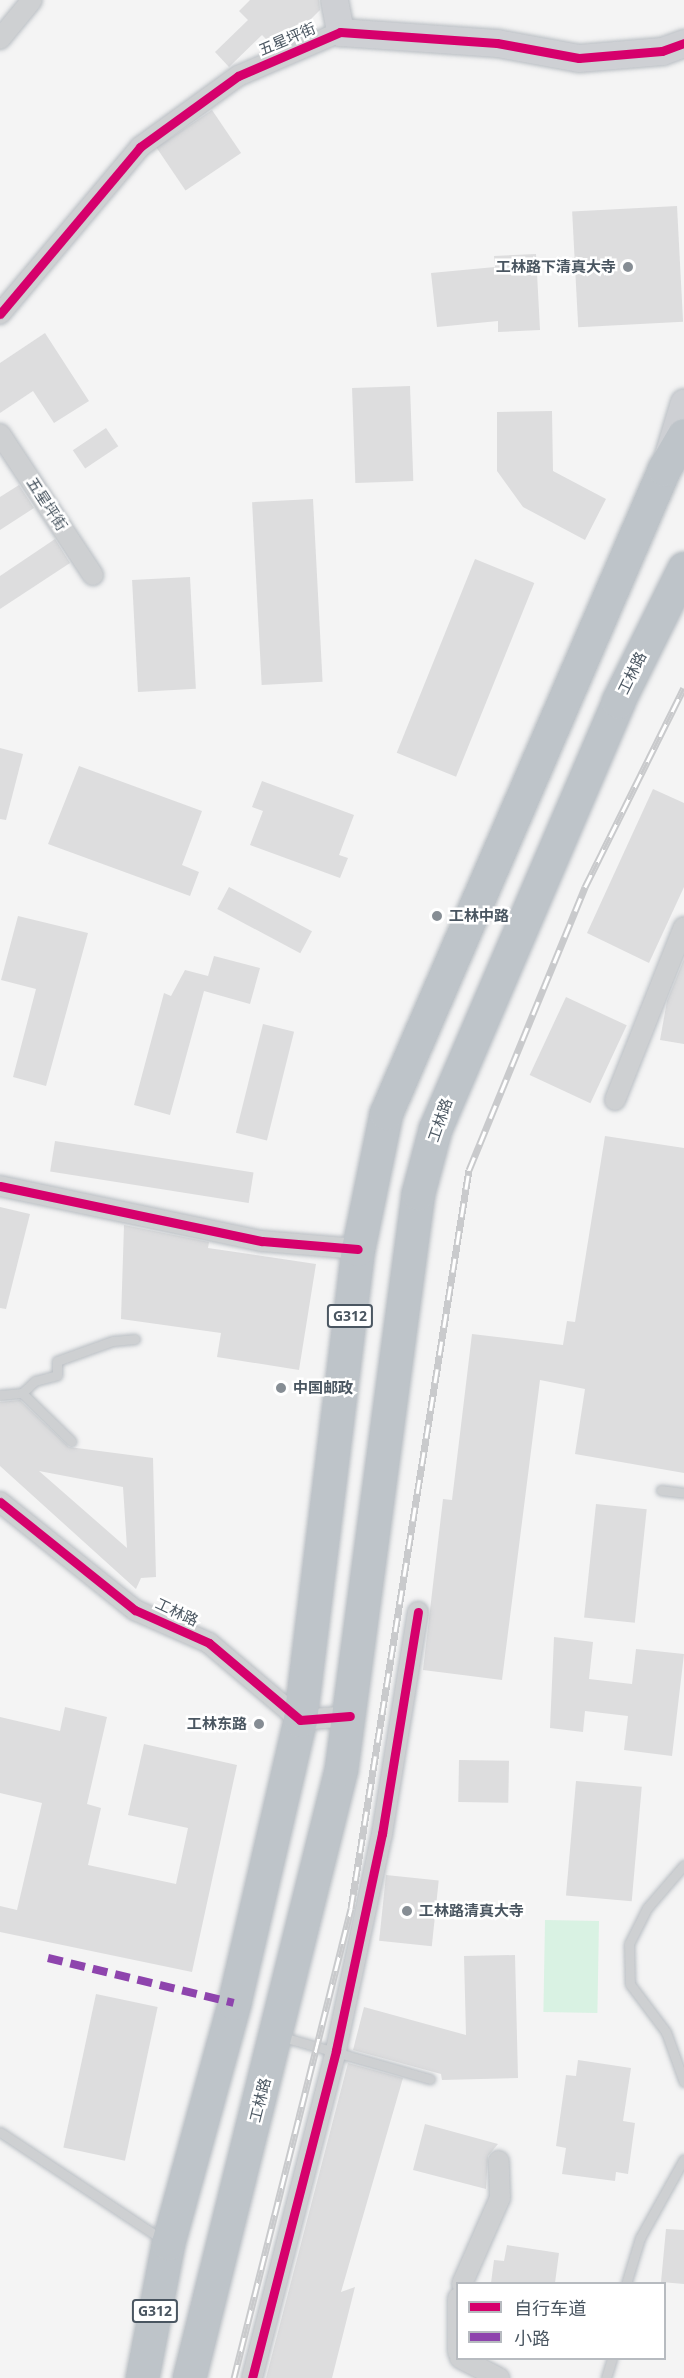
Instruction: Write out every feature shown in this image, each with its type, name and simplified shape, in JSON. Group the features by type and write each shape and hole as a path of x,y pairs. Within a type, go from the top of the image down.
{"highway":[{"name":"G312","path":"142,2378 168,2243 234,2003 300,1720 358,1249 386,1113 664,469 684,435"},
{"name":"工林路","path":"189,2378 277,2035 350,1716 409,1256 435,1129 618,701 684,568"},
{"path":"120,2378 168,2243"}],"street":[{"path":"0,39 32,0"},
{"name":"五星坪街","path":"333,0 340,32"},
{"name":"五星坪街","path":"0,314 140,147 238,76 340,32 497,43 579,58 662,51 684,44"},
{"path":"664,469 684,402"},
{"name":"五星坪街","path":"0,434 93,575"},
{"path":"615,1100 684,927"},
{"path":"0,1186 262,1241 358,1249"},
{"name":"工林路","path":"0,1502 135,1610 209,1643 300,1720"},
{"path":"252,2378 336,2050 382,1834 418,1612"},
{"path":"300,1720 350,1716"},
{"path":"462,2282 500,2198 499,2161"},
{"path":"464,2360 499,2378"}],"lane":[{"path":"0,1395 22,1393 34,1381 57,1376 57,1361 113,1341 135,1340"},
{"path":"22,1393 70,1441"},
{"path":"661,1490 684,1493"},
{"path":"684,1865 647,1908 629,1944 630,1984 666,2032 684,2082"},
{"path":"277,2035 336,2050 430,2079"},
{"path":"0,2132 168,2243"},
{"path":"626,2282 640,2238 683,2162"},
{"path":"606,2378 611,2360"}],"green space":[{"path":"545,1920 599,1921 597,2013 543,2012"}],"building":[{"path":"250,0 319,0 320,10 289,41 274,47 262,35 229,67 215,52 248,20 239,11"},
{"path":"212,110 241,153 186,191 156,147"},
{"name":"工林路下清真大寺","path":"677,206 683,322 578,327 572,211"},
{"path":"536,254 540,330 498,332 498,321 437,327 431,273 495,267 494,256"},
{"path":"45,333 89,401 54,423 33,391 0,413 0,363"},
{"path":"410,386 413,481 355,483 352,388"},
{"path":"552,411 553,471 606,499 585,540 523,507 497,471 497,412"},
{"path":"106,428 118,446 85,469 73,450"},
{"path":"19,485 34,508 0,530 0,497"},
{"path":"313,499 323,682 262,685 252,502"},
{"path":"55,539 70,563 0,609 0,576"},
{"path":"475,559 534,583 456,777 397,753"},
{"path":"190,577 196,689 138,692 132,580"},
{"path":"0,748 23,754 6,820 0,819"},
{"path":"79,766 202,811 182,865 199,872 190,896 48,844"},
{"path":"262,781 354,815 339,855 348,858 340,878 250,845 263,811 252,807"},
{"path":"653,789 684,803 684,887 649,963 587,933"},
{"path":"229,887 312,931 300,953 217,909"},
{"path":"18,916 88,933 46,1086 13,1077 36,989 1,980"},
{"path":"214,956 260,968 250,1004 204,991 170,1115 134,1105 164,993 171,996 185,970 208,976"},
{"path":"684,959 684,1044 660,1040 667,1001"},
{"path":"566,997 627,1025 590,1103 530,1075"},
{"path":"263,1024 294,1032 267,1140 236,1133"},
{"path":"605,1136 684,1148 684,1473 575,1454 585,1389 540,1380 502,1680 423,1670 443,1499 452,1500 472,1334 563,1345 567,1321 575,1322"},
{"path":"55,1141 254,1172 249,1203 50,1172"},
{"path":"0,1207 30,1214 6,1309 0,1308"},
{"path":"124,1225 209,1242 208,1248 316,1264 299,1370 217,1357 221,1333 121,1319"},
{"path":"20,1400 69,1447 153,1458 156,1577 141,1578 136,1589 0,1466 0,1402","holes":["39,1471 123,1487 127,1548"]},
{"path":"596,1504 647,1509 635,1623 584,1617"},
{"path":"554,1637 593,1642 589,1679 632,1684 636,1649 684,1654 672,1756 624,1750 628,1716 585,1711 583,1732 550,1728"},
{"path":"65,1707 107,1717 87,1804 101,1808 88,1865 176,1884 188,1828 128,1815 144,1744 237,1765 192,1972 0,1932 0,1906 17,1910 42,1803 0,1793 0,1717 60,1731"},
{"path":"459,1760 509,1761 508,1803 458,1802"},
{"path":"576,1781 642,1787 632,1901 566,1896"},
{"name":"工林路清真大寺","path":"386,1875 439,1881 432,1946 379,1941"},
{"path":"515,1955 518,2078 442,2080 441,2074 353,2050 364,2007 466,2035 464,1956"},
{"path":"96,1994 158,2007 125,2161 63,2148"},
{"path":"578,2060 631,2068 623,2121 635,2123 628,2174 616,2172 615,2181 562,2174 566,2148 556,2146 566,2075 576,2076"},
{"path":"348,2063 403,2078 341,2292 355,2287 332,2378 266,2378"},
{"path":"425,2124 498,2144 488,2156 486,2189 413,2170"},
{"path":"666,2229 684,2230 684,2284 661,2282"},
{"path":"507,2245 559,2253 555,2282 491,2282 494,2260 504,2261"}],"railway":[{"path":"234,2378 351,1908 469,1170 585,887 684,688"}],"marked path":[{"path":"48,1958 234,2003"}],"cycle path":[{"path":"0,314 140,147 238,76 340,32 497,43 579,58 662,51 684,43"},
{"path":"0,1186 262,1241 358,1249"},
{"path":"0,1502 135,1610 209,1643 300,1720 350,1716"},
{"path":"252,2378 336,2050 382,1834 418,1612"}],"place":[{"name":"工林路下清真大寺","path":"628,267"},
{"name":"工林中路","path":"437,916"},
{"name":"中国邮政","path":"281,1388"},
{"name":"工林东路","path":"259,1724"},
{"name":"工林路清真大寺","path":"407,1911"}]}
